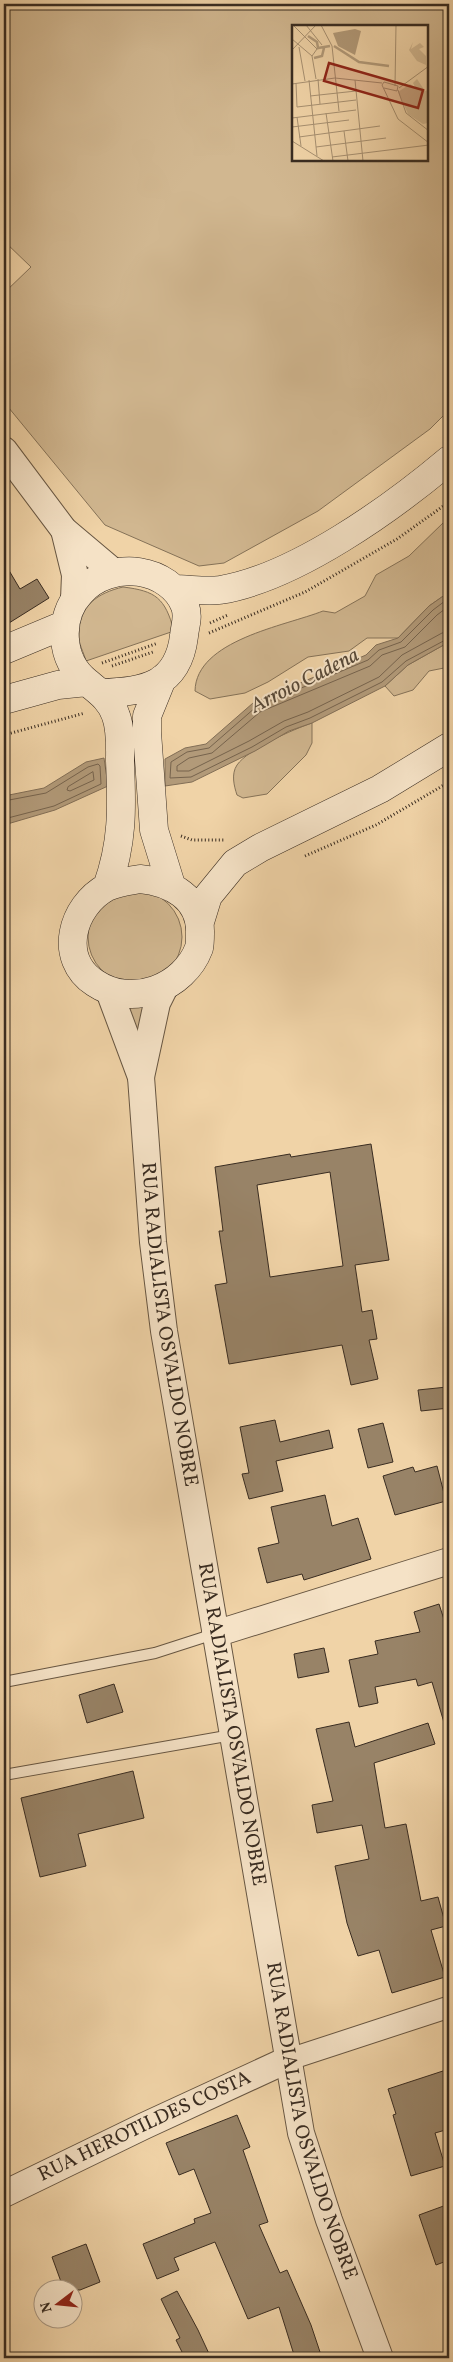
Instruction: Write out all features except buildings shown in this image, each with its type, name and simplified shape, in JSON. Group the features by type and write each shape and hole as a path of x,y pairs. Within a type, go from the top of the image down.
{"main road":[{"path":"174,589 218,590 244,585 291,566 387,508 449,460"},
{"path":"131,571 148,573 174,589 186,608 188,619 176,661 162,679 140,690 130,692 96,682 73,667 67,649 64,625 66,615 74,599 97,579 115,573 131,571"},
{"path":"4,650 64,625"},
{"path":"162,679 147,716 147,732 152,813 158,845 171,885"},
{"path":"4,700 58,685 96,682"},
{"path":"96,682 116,715 119,735 123,815 115,864 107,888"},
{"path":"200,922 195,907 171,885 140,879 121,882 107,888 93,898 81,911 74,926 72,942 75,958 82,972 94,983 110,991 138,994 165,987 187,970 199,947 200,922 208,896 235,863 260,848 380,788 449,747"}],"street":[{"path":"4,450 64,530 115,573"},
{"path":"64,530 75,575 74,599"},
{"name":"RUA RADIALISTA OSVALDO NOBRE","path":"141,1077 158,1003 165,987"},
{"name":"RUA RADIALISTA OSVALDO NOBRE","path":"110,991 141,1077 153,1242 164,1331 287,2060 301,2133 329,2220 380,2358"},
{"path":"215,1634 449,1561"},
{"path":"287,2060 449,2007"},
{"name":"RUA HEROTILDES COSTA","path":"4,2194 144,2126 287,2060"}],"lane":[{"path":"4,1682 155,1653 215,1634"},
{"path":"4,1775 232,1735"}],"path":[{"path":"4,735 87,713 96,682 163,641"},
{"path":"302,857 376,825 449,782"},
{"path":"177,834 192,840 231,838"}],"shaded area":[{"path":"4,4 449,4 449,410 430,429 318,511 224,563 199,566 105,525 4,402 4,293 31,267 4,241"},
{"path":"449,521 449,592 429,606 398,638 367,638 349,651 308,657 268,682 245,693 210,699 195,691 199,674 210,659 226,647 266,629 323,611 335,613 365,596 376,575 409,556 444,522"},
{"path":"123,587 144,591 158,598 167,611 174,631 86,661 79,638 82,616 86,608 98,597"},
{"path":"449,642 449,667 429,671 413,690 394,696 385,686 408,665"},
{"path":"312,723 312,743 306,755 267,794 243,798 237,795 234,784 234,772 237,765 243,759 272,740"},
{"path":"135,890 153,893 168,904 179,919 182,937 179,955 168,970 153,981 135,984 117,981 102,970 91,955 88,937 91,919 102,904 117,893"},
{"path":"121,1005 148,1006 137,1054"}],"water":[{"name":"Arroio Cadena","path":"449,592 449,642 408,665 385,686 312,723 289,731 255,751 192,782 165,786 165,759 185,748 206,744 253,703 366,655 376,645 398,638 429,606"},
{"path":"104,758 108,786 55,810 4,825 4,796 44,788 86,762"}]}
